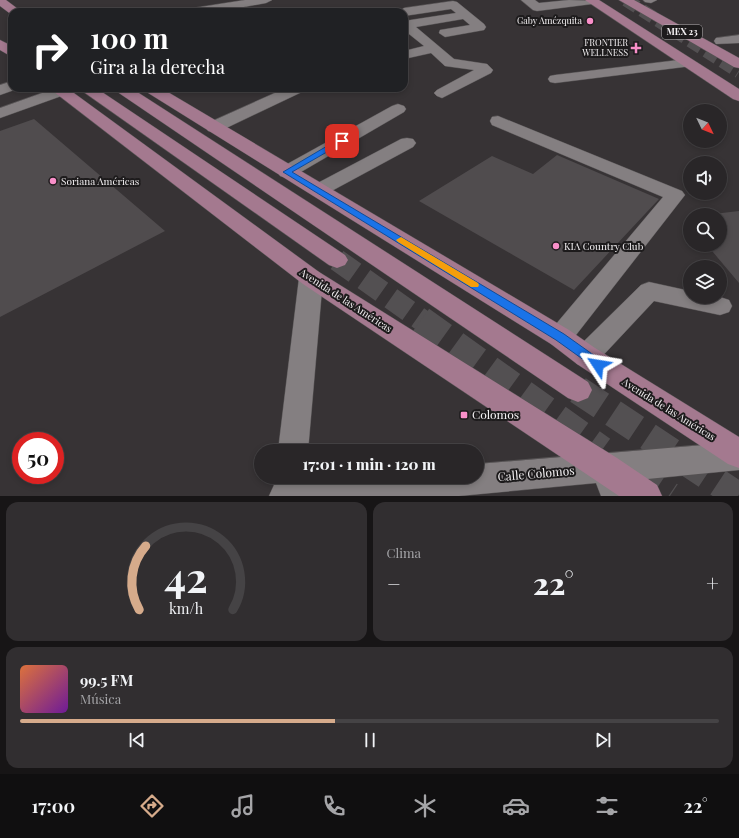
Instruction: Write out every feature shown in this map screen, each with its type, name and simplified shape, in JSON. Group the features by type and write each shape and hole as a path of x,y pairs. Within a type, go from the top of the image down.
{"main road":[{"path":"594,0 688,64 739,96"},
{"name":"MEX 23","path":"625,0 739,64"},
{"path":"649,0 739,51"},
{"path":"0,1 10,8"},
{"name":"Avenida de las Américas","path":"63,92 311,278 612,482 646,496"},
{"path":"92,92 337,260"},
{"path":"127,92 578,390"},
{"name":"Avenida de las Américas","path":"157,92 560,337 586,356 739,455"}],"street":[{"path":"217,0 231,6"},
{"path":"219,8 266,0"},
{"path":"527,0 537,7 594,0"},
{"path":"408,11 453,5 480,27 421,38"},
{"path":"408,25 466,15"},
{"path":"408,27 450,63 482,67 486,70 442,93"},
{"path":"721,41 739,39"},
{"path":"408,54 434,48"},
{"path":"555,79 688,64"},
{"path":"0,113 55,92"},
{"path":"214,127 290,92"},
{"path":"287,172 398,110"},
{"path":"498,121 675,195 560,337"},
{"path":"319,190 407,143"},
{"path":"294,444 311,278"},
{"path":"586,356 649,291 720,306"},
{"name":"Calle Colomos","path":"285,496 612,482 739,455"},
{"path":"288,496 289,484"}],"building":[{"name":"Soriana Américas","path":"34,119 165,231 0,317 0,131"},
{"name":"KIA Country Club","path":"557,155 659,199 574,290 419,201 492,156 533,174"},
{"path":"739,211 739,283 727,269 727,260 720,260 713,252 727,252 727,212"}],"tunnel":[{"path":"626,0 739,72"},
{"path":"337,260 423,321"},
{"path":"421,320 602,450"},
{"path":"578,390 738,496"},
{"path":"634,472 670,496"}],"slow traffic":[{"path":"401,240 474,285"}],"place":[{"name":"Gaby Amézquita","path":"590,21"},
{"name":"FRONTIER WELLNESS","path":"636,48"},
{"name":"Soriana Américas","path":"53,181"},
{"name":"KIA Country Club","path":"556,246"},
{"name":"Colomos","path":"464,415"}],"route":[{"path":"342,141 287,172 560,337 598,365"}]}
